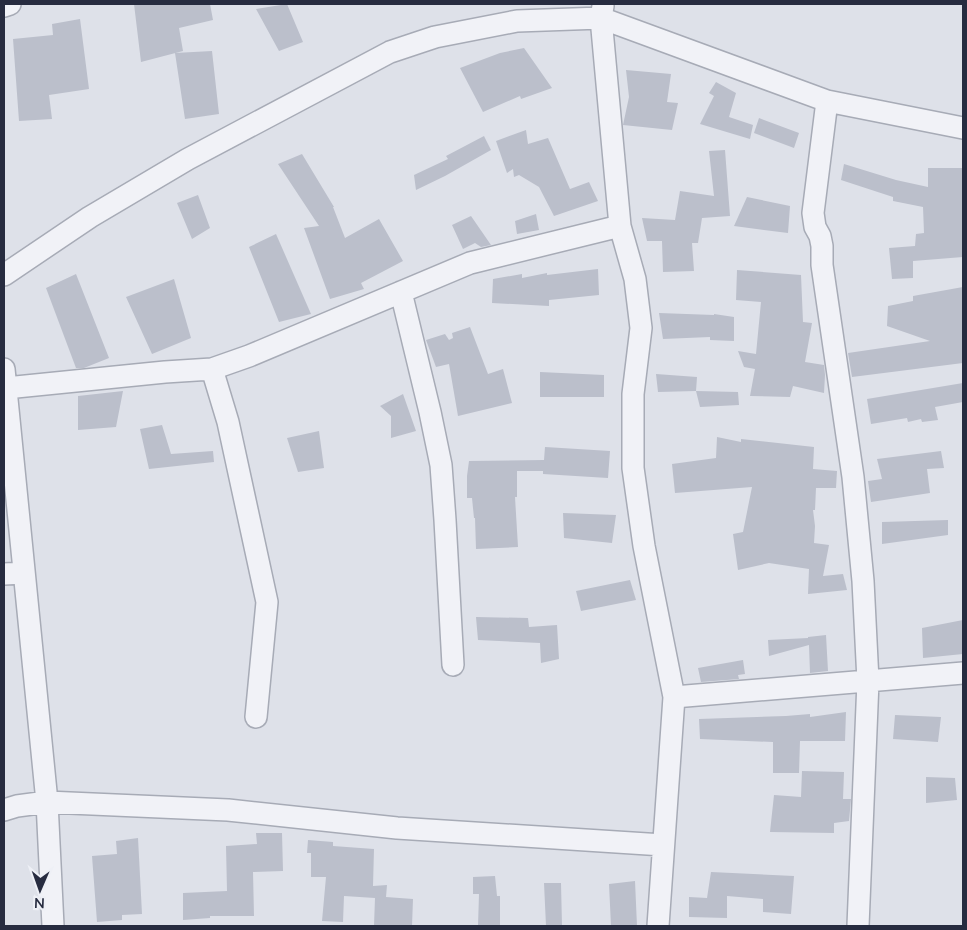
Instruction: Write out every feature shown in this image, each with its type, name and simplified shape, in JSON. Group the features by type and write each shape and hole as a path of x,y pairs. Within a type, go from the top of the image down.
{"street":[{"path":"4,6 10,4"},
{"path":"602,11 620,226 635,279 641,328 632,394 633,468 644,546 674,697 658,926"},
{"path":"4,275 90,217 188,159 390,52 435,37 517,21 602,11 826,101 963,128"},
{"path":"826,101 813,213 815,227 820,236 822,246 822,265 853,477 863,580 868,681 858,926"},
{"path":"53,926 47,802 14,574 5,379 212,369 249,356 470,263 620,226"},
{"path":"401,292 441,465 453,665"},
{"path":"212,369 228,422 267,602 256,717"},
{"path":"674,697 963,673"},
{"path":"4,810 17,806 47,802 228,810 397,828 663,845"}],"building":[{"path":"134,4 210,4 213,20 179,28 183,51 141,62"},
{"path":"287,4 303,42 279,51 256,9"},
{"path":"80,19 89,89 49,95 52,119 19,121 13,39 53,35 52,24"},
{"path":"524,48 552,88 521,99 520,96 483,112 460,68 500,53"},
{"path":"212,51 219,114 185,119 175,53"},
{"path":"626,70 671,74 667,102 678,103 672,130 623,125 629,97"},
{"path":"716,82 736,93 729,117 753,125 750,139 700,124 714,96 709,93"},
{"path":"759,118 799,133 794,148 754,133"},
{"path":"526,130 528,144 548,138 570,189 589,182 598,201 554,216 539,187 519,175 514,177 513,169 507,173 496,141"},
{"path":"484,136 491,150 416,190 414,175 448,159 446,156"},
{"path":"725,150 730,216 702,218 698,243 692,243 694,271 663,272 662,241 647,241 642,218 675,220 680,191 714,196 709,151"},
{"path":"302,154 334,207 345,238 379,219 403,261 361,283 364,289 330,299 304,228 319,226 278,164"},
{"path":"844,164 896,180 928,187 928,168 963,168 963,257 913,261 913,278 892,279 889,248 915,246 916,234 924,233 923,207 893,201 893,197 841,180"},
{"path":"198,195 210,228 192,239 177,203"},
{"path":"747,197 790,206 788,233 734,226"},
{"path":"536,214 539,230 517,234 515,221"},
{"path":"471,216 491,245 481,247 475,243 463,249 452,225"},
{"path":"276,234 311,314 279,322 249,247"},
{"path":"598,269 599,295 549,300 549,306 492,303 493,279 522,274 522,278 547,273 547,275"},
{"path":"737,270 801,275 803,322 812,323 805,362 824,365 824,393 793,386 790,397 750,396 755,369 744,367 738,351 756,354 761,302 736,300"},
{"path":"76,274 109,358 84,368 76,368 46,288"},
{"path":"174,279 191,338 152,354 126,297"},
{"path":"963,287 963,363 852,377 848,353 930,341 887,326 888,306 913,301 913,296"},
{"path":"659,313 714,314 734,317 734,341 710,340 710,337 663,339"},
{"path":"470,327 488,374 503,369 512,403 458,416 449,364 436,367 426,340 445,334 449,340 453,338 452,333"},
{"path":"540,372 604,375 604,397 540,397"},
{"path":"656,374 697,377 696,391 658,392"},
{"path":"963,383 963,402 935,407 938,420 922,422 921,419 908,422 907,418 871,424 867,399"},
{"path":"123,391 116,427 78,430 78,396"},
{"path":"696,391 738,392 739,405 700,407"},
{"path":"403,394 416,431 391,438 391,416 380,406"},
{"path":"162,425 171,454 213,451 214,462 149,469 140,429"},
{"path":"319,431 324,468 298,472 287,438"},
{"path":"717,437 741,442 741,439 814,447 813,469 837,471 836,488 816,488 815,510 813,510 815,526 814,543 829,545 823,576 843,574 847,590 808,594 809,569 769,563 738,570 733,534 743,532 752,487 675,493 672,464 716,458"},
{"path":"545,447 610,451 608,478 543,474 543,471 517,471 517,497 515,497 518,547 476,549 472,498 467,498 469,461 544,460"},
{"path":"941,451 944,468 927,469 930,493 871,502 868,481 882,479 877,459"},
{"path":"563,513 616,515 612,543 564,538"},
{"path":"948,520 948,535 882,544 882,522"},
{"path":"630,580 636,600 581,611 576,591"},
{"path":"476,617 528,618 529,627 557,625 559,659 541,663 540,643 478,640"},
{"path":"963,620 963,654 923,658 922,628"},
{"path":"826,635 828,671 810,673 809,645 769,656 768,640"},
{"path":"743,660 745,674 738,675 739,679 701,682 698,668"},
{"path":"846,712 845,741 800,741 799,773 773,773 773,742 700,739 699,719 810,714 810,717"},
{"path":"895,715 941,717 938,742 893,739"},
{"path":"802,771 844,772 843,799 851,799 849,821 834,823 834,833 770,832 774,795 801,797"},
{"path":"926,777 955,778 957,800 926,803"},
{"path":"256,833 282,833 283,871 253,872 254,916 210,916 210,918 183,920 183,893 227,891 226,846 257,844"},
{"path":"138,838 142,914 122,915 122,920 97,922 92,856 117,854 116,841"},
{"path":"308,840 333,842 333,846 374,849 373,886 387,885 386,897 413,899 412,926 374,926 375,898 344,896 343,922 322,921 326,877 311,877 311,853 307,853"},
{"path":"711,872 794,876 791,914 763,912 763,899 727,896 727,918 689,917 689,897 707,898"},
{"path":"495,876 497,896 500,896 500,926 478,926 479,894 473,894 473,877"},
{"path":"635,881 637,926 611,926 609,884"},
{"path":"544,883 561,883 562,926 546,926"}]}
